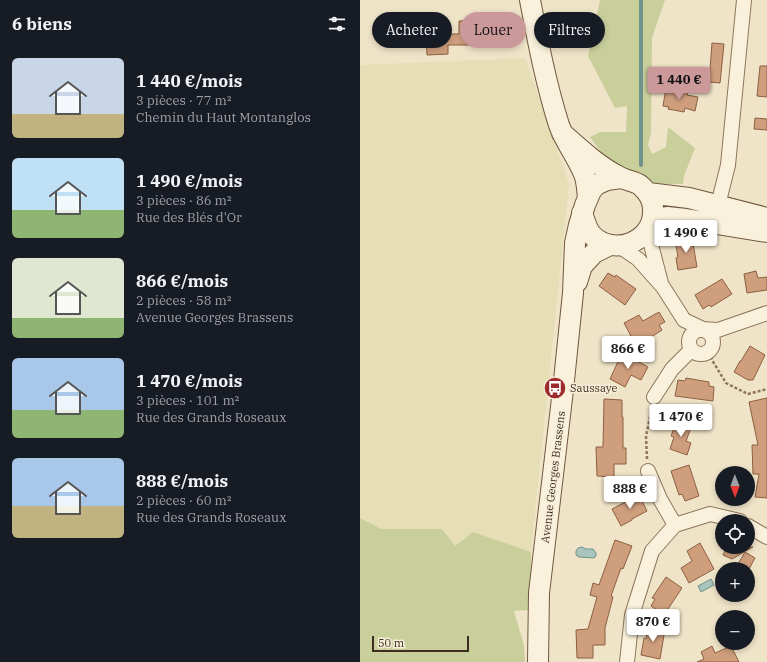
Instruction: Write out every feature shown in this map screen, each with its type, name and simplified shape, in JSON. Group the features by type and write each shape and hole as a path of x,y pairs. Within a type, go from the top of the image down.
{"street":[{"path":"530,0 552,100 562,133 584,175 587,188 585,206 587,227 592,235 600,241 615,246 638,259 663,287 684,320 703,329 718,330 767,313"},
{"path":"686,219 713,214 718,205 728,165 744,0"},
{"path":"562,133 590,158 621,178 630,180 640,185 648,193 654,211 649,237 663,287"},
{"path":"585,206 591,191 596,185 607,180 621,178"},
{"path":"648,193 689,198 767,218"},
{"name":"Avenue Georges Brassens","path":"538,662 540,593 573,293 575,243 585,206"},
{"path":"615,246 637,241 644,235 651,224 667,218 686,219 767,232"},
{"name":"Avenue Georges Brassens","path":"573,293 582,266 594,254 615,246"},
{"path":"696,330 704,330 713,338 713,347 709,352 703,355 694,353 691,350 688,343 690,335 696,330"},
{"path":"654,398 672,369 691,350"},
{"path":"648,471 660,499 675,525"},
{"path":"627,662 632,615 652,551 675,525 710,514 715,515"},
{"path":"755,530 767,537"}],"path":[{"path":"709,352 712,360 726,383 748,394 767,389"},
{"path":"648,471 646,436 654,398"}],"shaded area":[{"path":"525,58 569,184 531,552 473,532 455,546 442,529 381,529 360,518 360,65"}],"green space":[{"path":"600,0 665,0 652,38 651,133 648,145 652,154 666,147 668,127 695,148 684,176 683,184 624,184 590,137 600,132 626,132 627,106 615,108 588,56 590,48 605,48 605,12 597,12"},
{"path":"360,518 381,529 442,529 455,546 473,532 531,552 530,610 514,611 524,645 525,662 360,662"}],"water":[{"path":"582,547 586,549 593,549 596,556 594,558 579,557 576,555 576,551 578,548"},
{"path":"711,579 714,585 701,592 698,586"}],"building":[{"path":"459,21 460,45 452,45 452,34 459,34"},
{"path":"712,43 724,44 720,83 709,82"},
{"path":"427,48 448,48 448,54 427,55"},
{"path":"760,66 767,66 767,97 757,96"},
{"path":"666,88 688,92 687,95 698,97 695,111 685,108 684,112 668,109 669,107 663,106"},
{"path":"755,118 767,119 767,130 754,129"},
{"path":"692,237 697,267 678,270 676,258 678,257 675,240"},
{"path":"756,271 758,278 767,277 767,290 747,293 744,274"},
{"path":"608,273 615,277 616,275 636,289 625,305 599,286"},
{"path":"722,279 732,294 711,307 709,305 703,309 695,295"},
{"path":"659,312 665,322 659,325 662,330 648,339 648,341 637,347 624,323 639,315 643,321"},
{"path":"750,346 765,355 753,380 748,380 734,372"},
{"path":"622,353 648,367 641,380 631,375 625,387 610,379"},
{"path":"686,378 709,382 709,386 714,387 713,401 675,396 678,380 685,381"},
{"path":"767,398 767,498 755,497 759,474 755,474 755,466 753,466 752,445 758,445 749,402"},
{"path":"604,399 622,400 623,448 626,448 626,464 614,464 614,477 597,476 596,447 603,447"},
{"path":"677,420 692,425 686,441 691,443 687,455 670,449 674,437 671,436"},
{"path":"689,465 699,496 685,501 682,494 679,495 671,471"},
{"path":"639,495 647,511 621,526 612,509"},
{"path":"615,540 632,546 623,569 621,568 611,596 613,597 605,628 605,645 593,645 593,658 577,658 576,630 588,629 597,597 590,595 593,583 599,585"},
{"path":"700,543 714,569 689,583 681,568 692,561 687,551"},
{"path":"724,554 741,554 732,559"},
{"path":"744,554 748,554 755,558 753,562 739,562"},
{"path":"666,577 682,588 664,615 651,606 655,599 652,598"},
{"path":"648,626 665,629 660,659 641,655"},
{"path":"712,646 715,653 722,650 733,650 739,662 697,662 704,659 701,652"}],"waterway":[{"path":"641,0 641,165"}],"place":[{"name":"Saussaye","path":"555,388"}]}
